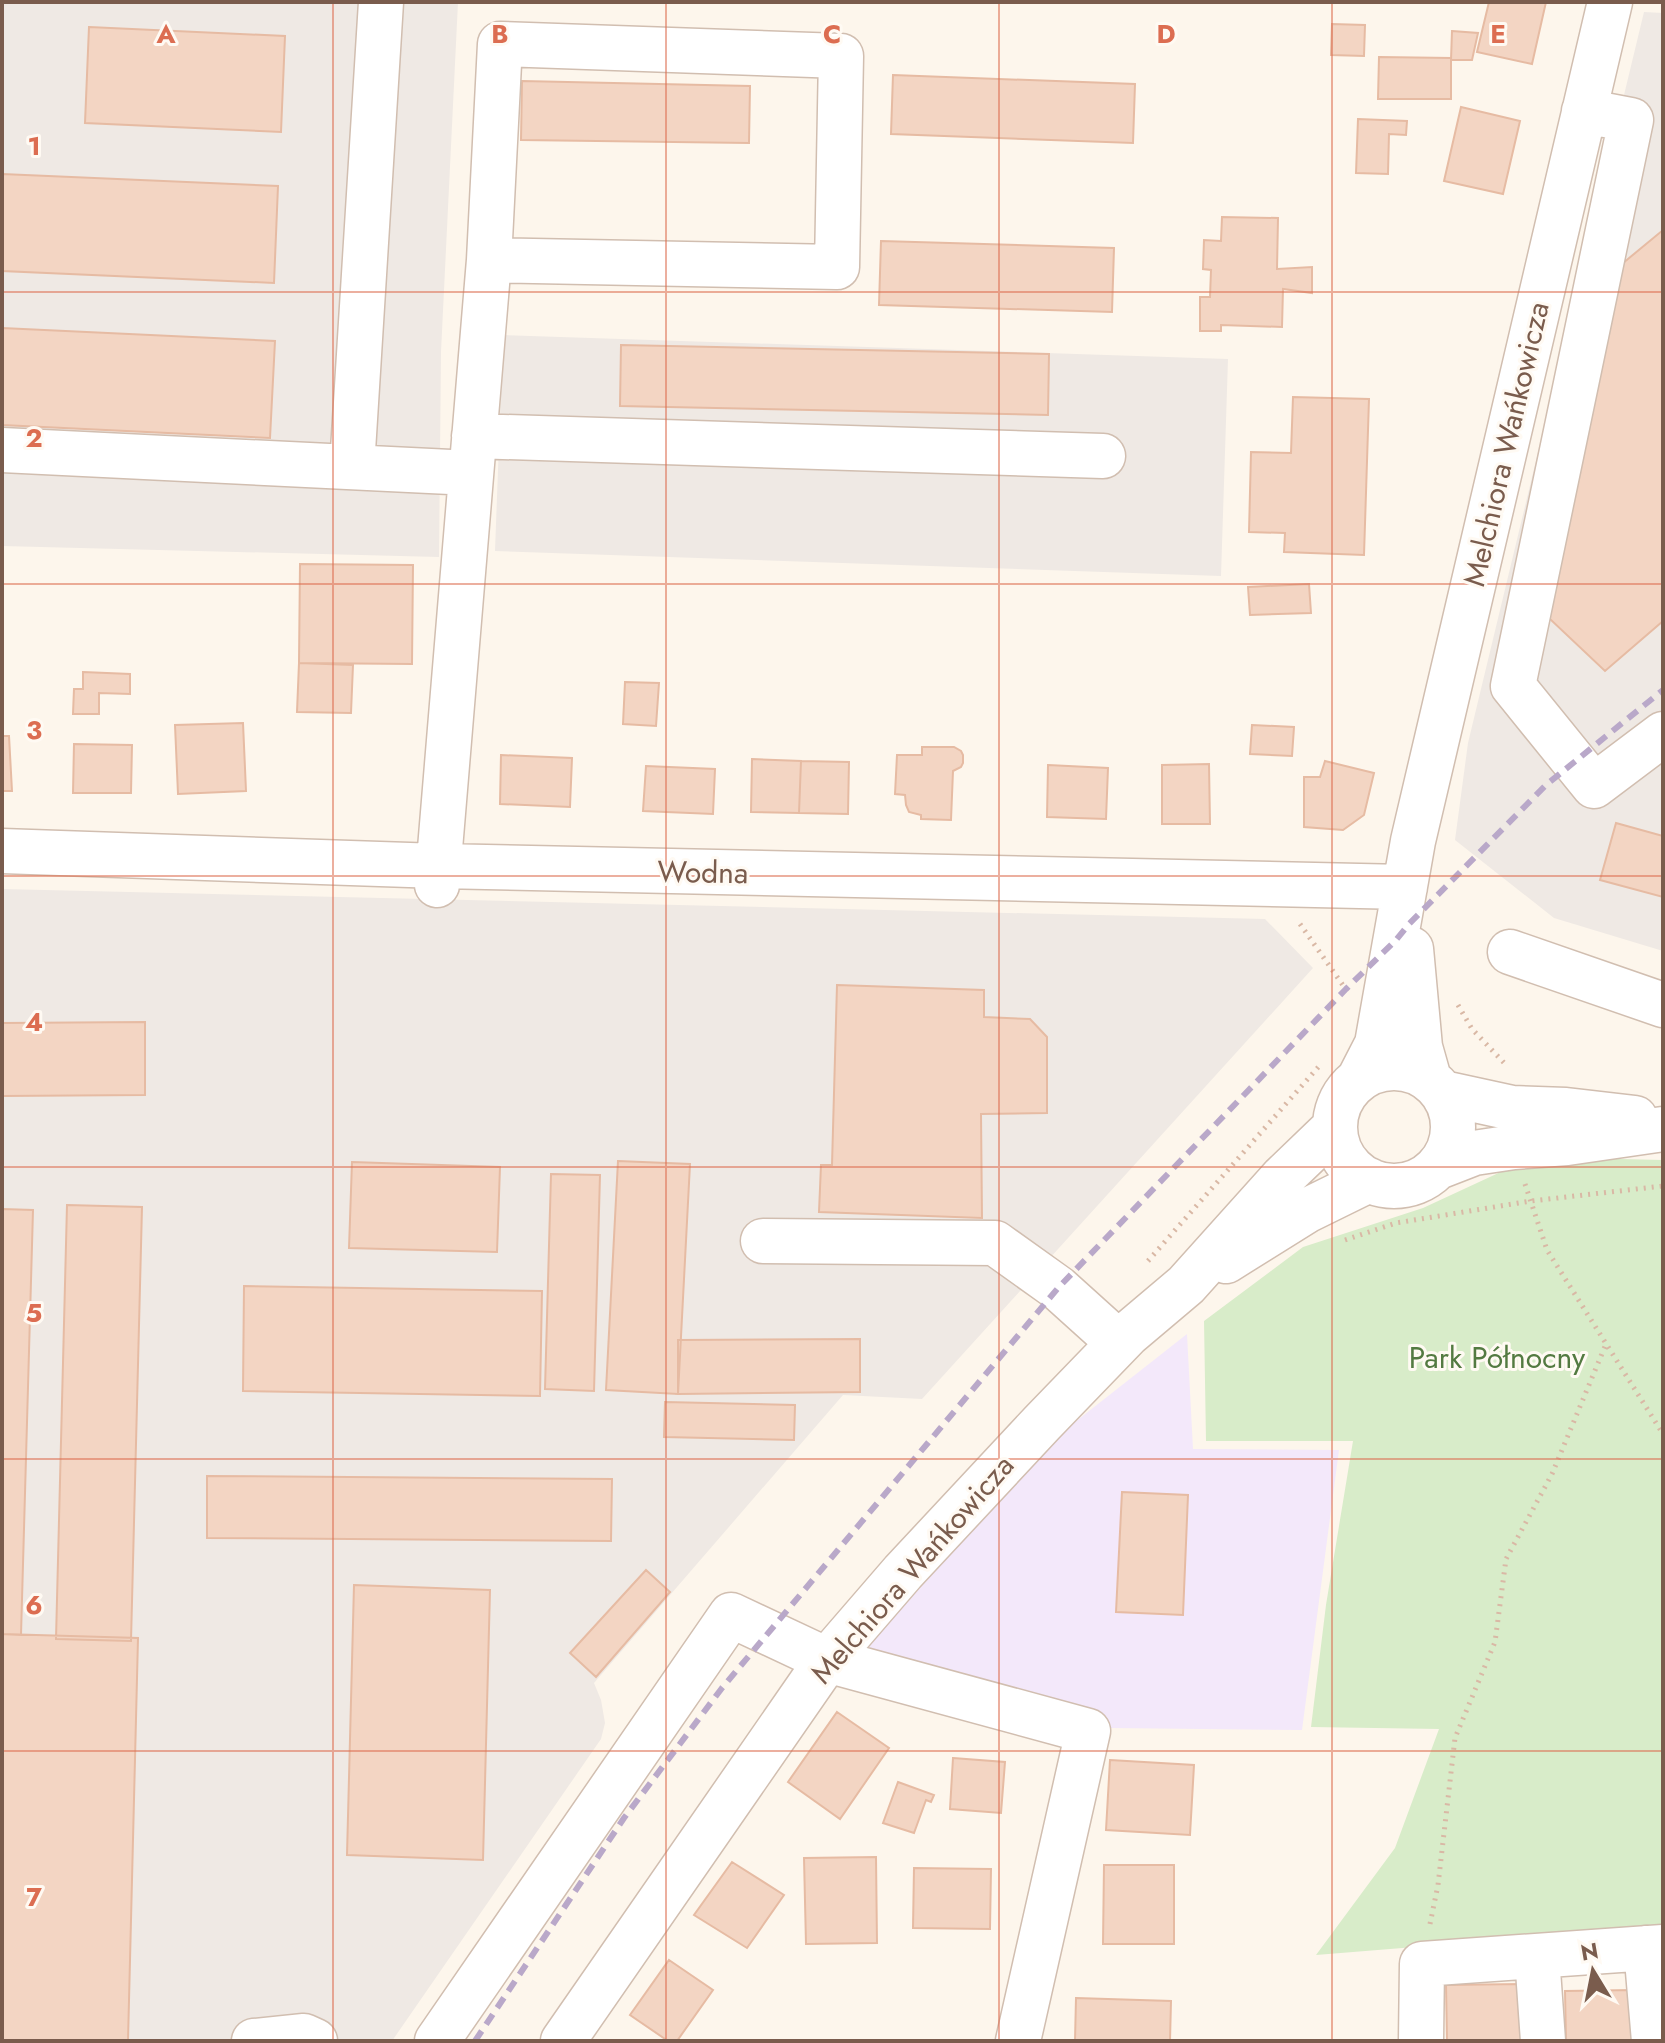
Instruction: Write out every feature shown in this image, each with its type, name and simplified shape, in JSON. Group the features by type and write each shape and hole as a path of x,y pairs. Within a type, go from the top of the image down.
{"street":[{"path":"352,467 381,2"},
{"name":"Melchiora Wańkowicza","path":"1359,1079 1377,1044 1413,841 1610,2"},
{"path":"438,875 489,260 500,44 841,56 837,267 489,260"},
{"path":"1584,111 1631,120 1513,686 1594,786 1663,734"},
{"path":"2,450 352,467 473,455 1103,456"},
{"name":"Wodna","path":"2,851 438,875 1405,887"},
{"name":"Melchiora Wańkowicza","path":"1405,887 1420,1047 1436,1086"},
{"path":"1510,952 1663,1005"},
{"path":"1663,1122 1566,1110 1513,1127 1474,1153 1438,1167 1423,1179 1405,1185 1387,1186 1369,1180 1348,1164 1336,1140 1335,1127 1338,1109 1346,1093 1359,1079 1375,1070 1394,1068 1412,1070 1513,1127 1567,1143 1663,1129"},
{"path":"1436,1086 1452,1111 1454,1131 1449,1150 1438,1167"},
{"name":"Melchiora Wańkowicza","path":"563,2041 827,1660 903,1572 1042,1423 1119,1343 1186,1285 1283,1177 1335,1127"},
{"name":"Melchiora Wańkowicza","path":"1186,1285 1306,1211 1369,1180"},
{"path":"763,1241 995,1243 1058,1288 1119,1343"},
{"path":"437,2041 731,1615 827,1660 1088,1731 1018,2041"},
{"path":"1421,2041 1422,1964 1655,1947 1654,2041"},
{"path":"1537,1956 1543,2041"},
{"path":"254,2041 304,2036 315,2041"}],"path":[{"path":"1457,1002 1472,1029 1513,1072 1513,1127 1547,1250 1663,1434"},
{"path":"1338,1242 1396,1223 1531,1201 1663,1186"},
{"path":"1422,1964 1438,1885 1455,1738 1495,1642 1506,1559 1552,1474 1606,1344"}],"shaded area":[{"path":"2,2 458,2 441,352 439,557 2,546"},
{"path":"1644,12 1663,13 1663,951 1554,918 1455,840 1468,743"},
{"path":"503,335 1228,359 1221,576 495,551"},
{"path":"2,889 1265,919 1313,968 922,1399 843,1395 594,1683 605,1723 601,1739 392,2041 2,2041"},
{"path":"1187,1334 1193,1449 1339,1450 1302,1730 1108,1728 864,1650 1056,1437"}],"green space":[{"name":"Park Północny","path":"1533,1157 1663,1160 1663,1927 1316,1955 1395,1848 1439,1729 1311,1727 1326,1605 1353,1441 1206,1441 1204,1321 1303,1247 1423,1208"}],"building":[{"path":"1489,2 1546,2 1532,64 1477,52"},
{"path":"1332,24 1365,25 1364,56 1331,55"},
{"path":"89,27 285,36 281,132 85,123"},
{"path":"1452,31 1478,33 1472,60 1451,60"},
{"path":"1379,57 1451,58 1451,99 1378,99"},
{"path":"893,75 1135,84 1133,143 891,134"},
{"path":"522,81 750,86 749,143 521,140"},
{"path":"1461,107 1520,121 1503,194 1444,181"},
{"path":"1358,119 1407,121 1406,135 1389,134 1388,174 1356,173"},
{"path":"2,174 278,186 274,283 2,271"},
{"path":"1222,217 1278,218 1277,269 1312,267 1312,293 1283,289 1282,327 1221,325 1221,331 1200,331 1200,297 1210,297 1211,270 1203,269 1204,240 1221,241"},
{"path":"1663,230 1663,621 1605,671 1533,603 1611,273"},
{"path":"881,241 1114,248 1112,312 879,305"},
{"path":"2,328 275,341 270,438 2,425"},
{"path":"621,345 1049,354 1048,415 620,406"},
{"path":"1293,397 1369,399 1364,555 1284,552 1285,533 1249,532 1251,452 1291,453"},
{"path":"300,564 413,565 412,664 299,663"},
{"path":"1309,584 1311,613 1250,615 1248,587"},
{"path":"299,663 353,665 351,713 297,712"},
{"path":"83,672 130,674 130,694 99,693 99,714 73,714 74,689 83,689"},
{"path":"625,682 659,683 656,726 623,724"},
{"path":"243,723 246,791 178,794 175,725"},
{"path":"1252,725 1294,727 1292,756 1250,754"},
{"path":"2,736 9,736 12,791 2,791"},
{"path":"74,744 132,745 131,793 73,793"},
{"path":"922,747 954,747 963,755 961,767 953,771 951,820 921,819 921,815 909,812 905,795 895,794 897,755 922,755"},
{"path":"501,755 572,758 570,807 500,804"},
{"path":"752,759 801,761 799,813 751,812"},
{"path":"801,761 849,762 848,814 799,813"},
{"path":"1325,761 1374,773 1364,815 1343,830 1304,827 1304,777 1320,777"},
{"path":"1209,764 1210,824 1162,824 1162,765"},
{"path":"1048,765 1108,768 1106,819 1047,817"},
{"path":"646,766 715,769 713,814 643,811"},
{"path":"1616,823 1663,836 1663,897 1600,880"},
{"path":"837,985 984,990 984,1017 1030,1019 1047,1037 1047,1113 981,1114 982,1218 819,1212 821,1165 832,1165"},
{"path":"145,1022 145,1095 2,1096 2,1023"},
{"path":"618,1161 690,1164 678,1394 606,1390"},
{"path":"352,1162 500,1167 497,1252 349,1248"},
{"path":"551,1174 600,1175 594,1391 545,1389"},
{"path":"67,1205 142,1207 131,1641 56,1639"},
{"path":"2,1209 33,1210 21,1635 2,1634"},
{"path":"244,1286 542,1291 540,1396 243,1391"},
{"path":"860,1339 860,1392 678,1394 678,1340"},
{"path":"665,1402 795,1405 794,1440 664,1437"},
{"path":"207,1476 612,1479 611,1541 207,1538"},
{"path":"1122,1492 1188,1495 1183,1615 1116,1612"},
{"path":"646,1570 670,1592 596,1677 570,1653"},
{"path":"354,1585 490,1590 483,1860 347,1855"},
{"path":"2,1634 138,1638 128,2041 2,2041"},
{"path":"837,1712 889,1748 840,1819 788,1782"},
{"path":"953,1758 1005,1762 1001,1813 950,1809"},
{"path":"1110,1760 1194,1765 1190,1835 1106,1830"},
{"path":"898,1782 934,1795 931,1802 926,1800 914,1833 883,1823"},
{"path":"876,1857 877,1943 806,1944 804,1858"},
{"path":"732,1862 784,1895 747,1948 694,1915"},
{"path":"1104,1865 1174,1865 1174,1944 1103,1944"},
{"path":"914,1868 991,1869 990,1929 913,1928"},
{"path":"669,1960 713,1990 677,2041 668,2041 630,2015"},
{"path":"1522,1984 1523,2041 1447,2041 1446,1985"},
{"path":"1634,1990 1635,2041 1566,2041 1565,1991"},
{"path":"1076,1998 1171,2001 1170,2041 1075,2041"}],"railway":[{"path":"475,2041 624,1818 722,1688 1058,1288 1546,785 1663,690"}]}
